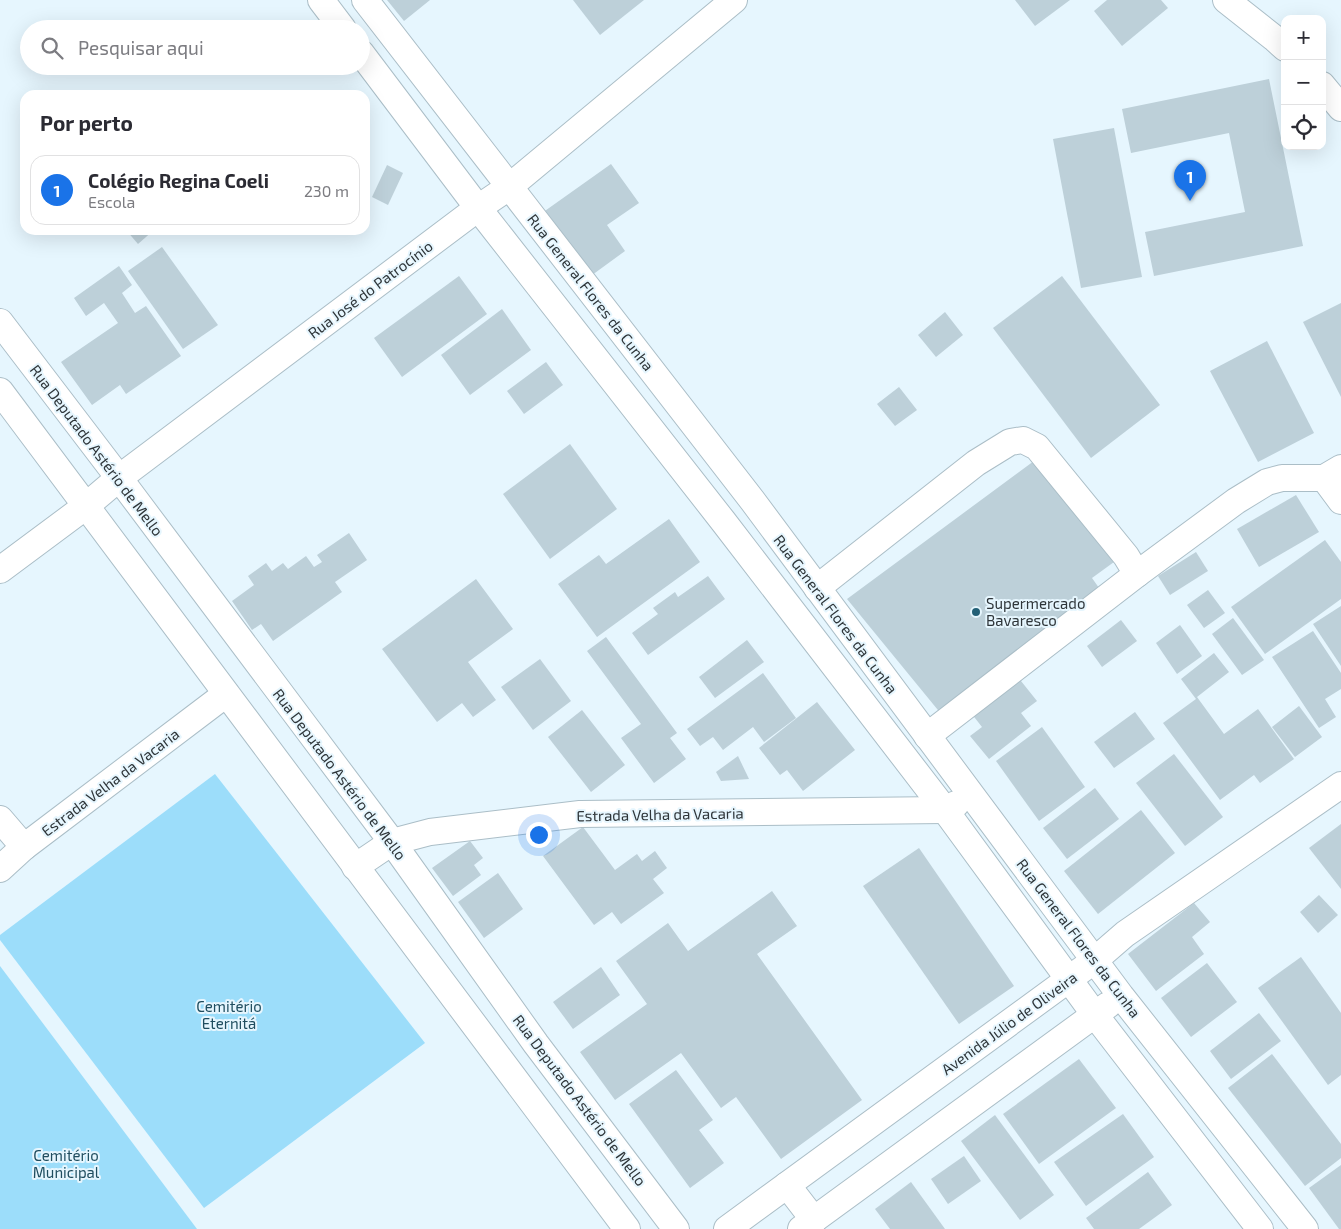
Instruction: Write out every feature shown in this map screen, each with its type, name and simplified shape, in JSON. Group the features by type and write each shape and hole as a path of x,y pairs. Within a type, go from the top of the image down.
{"street":[{"path":"321,0 336,20"},
{"name":"Rua General Flores da Cunha","path":"365,0 752,500 1121,996 1305,1229"},
{"name":"Rua José do Patrocínio","path":"0,570 86,506 119,478 478,208 509,187 734,0"},
{"path":"1226,0 1281,44"},
{"name":"Rua General Flores da Cunha","path":"370,65 478,208 723,521 945,810 1095,1015 1260,1229"},
{"path":"1326,90 1341,108"},
{"name":"Rua Deputado Astério de Mello","path":"0,322 392,842 536,1044 676,1229"},
{"path":"0,391 627,1229"},
{"path":"817,588 976,463 1010,442 1023,440 1037,447 1126,556 1138,574"},
{"path":"928,736 1138,574 1236,501 1267,482 1282,478 1332,473 1341,500"},
{"path":"723,521 752,500"},
{"path":"186,639 219,612"},
{"name":"Estrada Velha da Vacaria","path":"0,870 24,847 226,694"},
{"name":"Avenida Júlio de Oliveira","path":"727,1229 1095,960 1125,934 1341,785"},
{"path":"945,810 971,794"},
{"name":"Estrada Velha da Vacaria","path":"355,866 392,842 430,832 580,814 945,810"},
{"path":"0,819 24,847"},
{"path":"787,1185 807,1225 1121,996"},
{"path":"506,1068 536,1044"},
{"path":"1198,1147 1225,1127"}],"green space":[{"name":"Cemitério Eternitá","path":"215,774 425,1043 204,1208 0,940 0,935"},
{"name":"Cemitério Municipal","path":"0,966 197,1229 0,1229"}],"building":[{"path":"387,0 430,0 404,21"},
{"path":"573,0 644,0 600,35"},
{"path":"1015,0 1070,0 1035,26"},
{"path":"1107,0 1161,0 1168,8 1122,46 1094,11"},
{"path":"1269,79 1281,138 1281,150 1283,150 1303,246 1154,276 1145,232 1245,212 1229,133 1131,153 1122,109"},
{"path":"1114,128 1142,277 1081,288 1053,139"},
{"path":"611,164 639,203 607,225 625,251 588,278 542,213"},
{"path":"387,165 403,173 388,205 372,197"},
{"path":"130,235 148,235 138,244"},
{"path":"162,247 218,325 183,349 128,271"},
{"path":"119,266 132,285 122,293 135,313 146,306 181,356 126,394 120,385 92,405 61,362 118,323 104,303 86,316 74,298"},
{"path":"459,276 487,314 402,377 374,338"},
{"path":"1062,276 1160,405 1091,458 993,328"},
{"path":"1341,303 1341,397 1303,322"},
{"path":"502,309 531,350 470,395 441,355"},
{"path":"945,312 963,335 936,357 918,335"},
{"path":"1267,341 1314,433 1258,462 1210,371"},
{"path":"546,362 563,385 524,414 507,391"},
{"path":"899,387 917,410 895,426 877,404"},
{"path":"570,444 617,509 550,559 503,494"},
{"path":"1038,458 1114,562 1092,578 1104,595 942,715 847,599"},
{"path":"1296,495 1319,532 1259,567 1237,529"},
{"path":"669,519 700,562 597,637 558,584 599,555 606,564"},
{"path":"349,533 367,560 335,582 342,592 273,641 261,624 252,630 232,601 254,585 248,576 266,563 272,571 283,563 288,569 306,556 314,567 322,562 317,555"},
{"path":"1325,540 1341,562 1341,599 1265,654 1231,607"},
{"path":"1196,552 1208,571 1170,595 1158,576"},
{"path":"708,576 725,599 648,655 632,633 658,614 653,608 675,592 678,597"},
{"path":"476,579 513,629 468,662 496,700 473,717 462,703 437,722 382,649"},
{"path":"1208,590 1225,613 1204,628 1187,605"},
{"path":"1341,606 1341,666 1313,624"},
{"path":"1233,618 1264,660 1242,675 1212,634"},
{"path":"1121,620 1137,641 1102,667 1087,646"},
{"path":"1180,625 1202,656 1177,674 1156,643"},
{"path":"1313,631 1341,673 1341,689 1325,699 1336,717 1319,728 1272,657"},
{"path":"606,637 677,733 670,738 686,759 654,783 621,738 641,724 587,651"},
{"path":"747,640 764,662 715,698 699,677"},
{"path":"1214,653 1229,672 1197,697 1224,734 1258,709 1294,759 1260,783 1254,775 1220,800 1163,723 1196,699 1181,679"},
{"path":"540,659 571,701 533,730 501,687"},
{"path":"763,673 796,718 764,742 753,727 723,750 713,737 700,746 687,729"},
{"path":"1017,676 1037,701 1021,713 1031,726 989,759 970,736 982,727 971,713"},
{"path":"817,702 855,750 803,791 787,770 780,775 759,748"},
{"path":"1299,706 1322,737 1295,757 1272,727"},
{"path":"582,710 625,765 591,792 548,737"},
{"path":"1135,712 1155,739 1114,768 1094,742"},
{"path":"1042,727 1085,787 1039,821 996,761"},
{"path":"1174,754 1223,817 1185,846 1136,783"},
{"path":"738,756 749,779 721,781 716,772"},
{"path":"1095,788 1119,819 1067,859 1043,828"},
{"path":"1141,810 1175,853 1098,914 1064,871"},
{"path":"1341,824 1341,889 1309,848"},
{"path":"583,827 615,870 637,854 642,861 655,851 667,868 653,879 664,893 621,924 612,912 594,925 543,856"},
{"path":"470,841 483,858 474,865 481,875 453,896 432,868"},
{"path":"919,848 1014,986 959,1024 863,886"},
{"path":"498,873 523,909 484,938 458,902"},
{"path":"772,891 797,926 757,954 862,1100 781,1159 736,1097 721,1108 681,1053 615,1100 580,1052 647,1004 616,961 668,923 688,951"},
{"path":"1319,895 1338,915 1318,933 1300,912"},
{"path":"1194,903 1210,922 1192,937 1204,954 1156,991 1128,954"},
{"path":"1301,957 1341,1013 1341,1075 1328,1085 1258,988"},
{"path":"1207,963 1237,1002 1191,1037 1161,998"},
{"path":"601,967 620,995 573,1029 553,1002"},
{"path":"1259,1013 1281,1041 1231,1079 1210,1051"},
{"path":"1272,1054 1341,1144 1341,1158 1305,1186 1228,1088"},
{"path":"1079,1059 1116,1108 1039,1164 1003,1114"},
{"path":"676,1070 713,1120 699,1130 724,1163 690,1188 629,1104"},
{"path":"1123,1114 1154,1157 1086,1206 1054,1162"},
{"path":"995,1115 1054,1195 1020,1220 961,1141"},
{"path":"964,1156 981,1181 948,1204 931,1179"},
{"path":"1341,1165 1341,1229 1339,1229 1309,1188"},
{"path":"1148,1172 1172,1205 1139,1229 1094,1229 1086,1218"},
{"path":"911,1182 945,1229 890,1229 875,1209"}],"place":[{"name":"Colégio Regina Coeli","path":"1190,201"},
{"name":"Supermercado Bavaresco","path":"976,612"}]}
